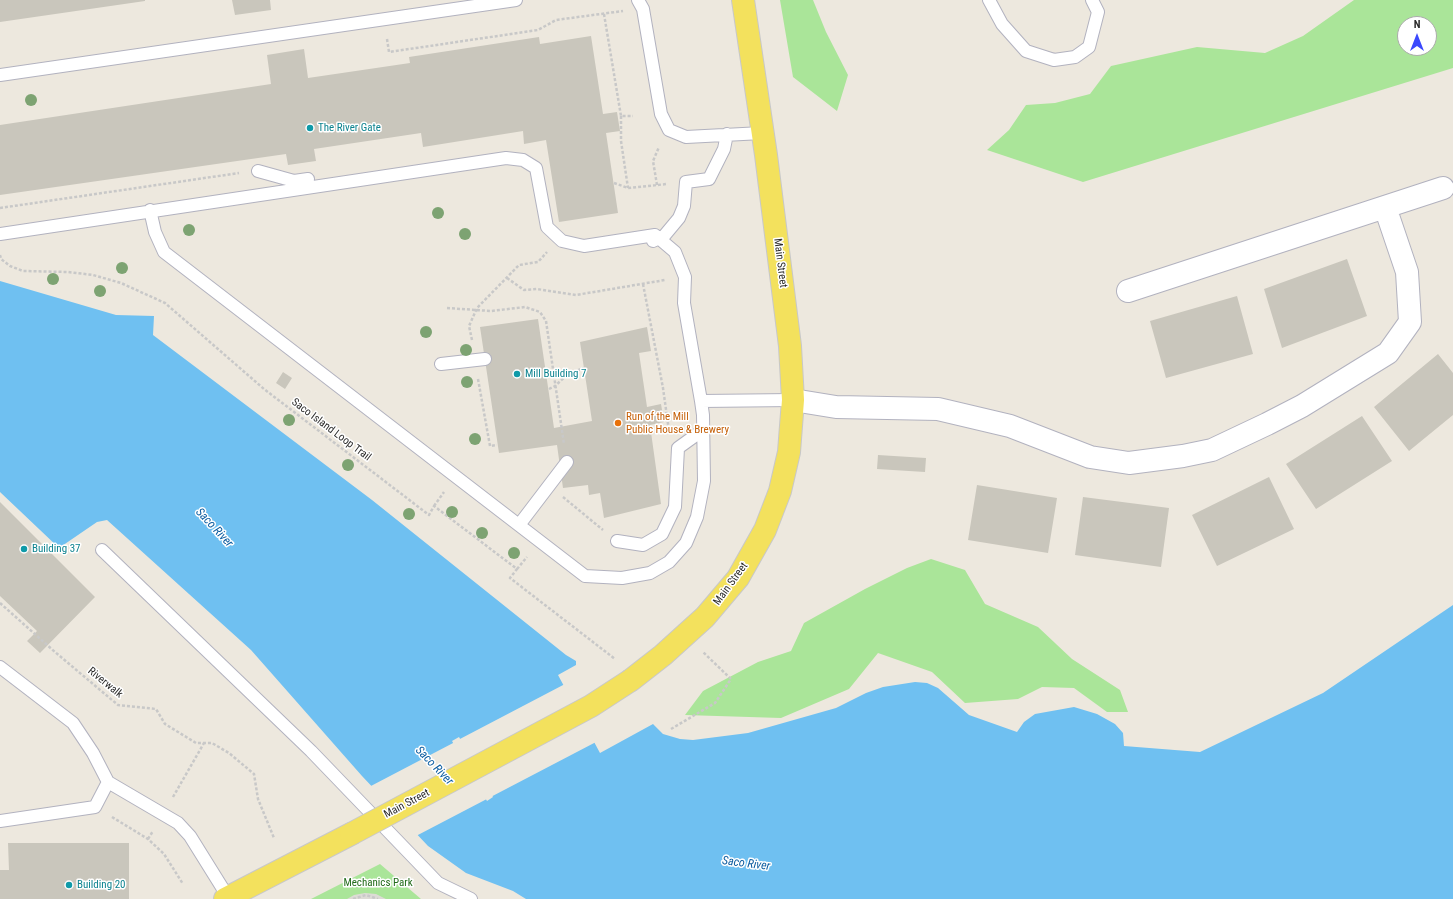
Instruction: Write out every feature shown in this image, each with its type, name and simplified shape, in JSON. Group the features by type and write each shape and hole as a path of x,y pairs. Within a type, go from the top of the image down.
{"main road":[{"name":"Main Street","path":"226,898 591,706 631,680 663,656 705,617 738,578 754,551 765,530 780,491 790,452 793,400 790,346 744,0"}],"street":[{"path":"1128,291 1442,188"},
{"path":"793,400 836,407 938,409 1010,426 1090,457 1129,462 1183,456 1212,450 1302,406 1388,353 1410,322 1406,272 1386,207"}],"lane":[{"path":"0,75 516,0"},
{"path":"989,0 1002,24 1026,51 1054,60 1075,57 1089,47 1098,12 1092,0"},
{"path":"641,4 661,114 669,130 686,136 762,133"},
{"path":"258,171 294,181 516,153 532,158 537,162 554,239 564,247 575,252 646,242 664,236 679,218 684,206 686,182 709,178 724,149 727,134"},
{"path":"0,234 150,210 511,159 523,160 536,168 547,227 562,241 584,246 655,235 676,252 685,277 684,303 701,401 704,430 704,481 697,517 686,543 669,562 650,573 622,578 585,576 164,252 155,232 150,210"},
{"path":"441,364 485,359"},
{"path":"701,401 793,400"},
{"path":"618,541 643,545 662,534 676,507 678,448 704,430"},
{"path":"519,525 567,462"},
{"path":"102,550 311,751 438,883 471,899"},
{"path":"0,667 73,723 94,753 108,782 178,823 190,836 226,898"},
{"path":"0,821 95,807 108,782"}],"path":[{"path":"379,39 387,38 389,52 538,30 556,20 604,14 641,4"},
{"path":"604,14 621,116 621,141 628,188"},
{"path":"621,116 633,116"},
{"path":"657,185 653,161 659,146"},
{"path":"0,208 258,171"},
{"path":"614,183 628,188 686,182"},
{"name":"Saco Island Loop Trail","path":"0,255 1,259 10,266 23,271 68,272 93,275 121,283 164,303 264,389 429,515 434,506 518,569 510,578 615,658"},
{"path":"494,290 519,265 538,262"},
{"path":"507,278 524,290 537,289 576,295 685,277"},
{"path":"643,284 663,388 669,434"},
{"path":"447,308 491,311 525,307 540,312 546,321 567,462"},
{"path":"549,389 555,386 568,374 584,368"},
{"path":"559,494 618,541"},
{"name":"Riverwalk","path":"0,603 118,705 156,709 164,724 196,743 212,743 229,753 254,774 258,799 274,838"},
{"path":"671,728 715,703 731,679 703,652"},
{"path":"148,839 204,743"},
{"path":"95,807 148,839 164,854 183,884"},
{"path":"353,899 366,895 378,899"}],"green space":[{"path":"780,0 813,0 826,32 848,75 837,111 793,77"},
{"path":"1354,0 1453,0 1453,68 1083,182 987,150 1009,130 1026,105 1055,103 1090,94 1111,66 1197,47 1265,53 1303,36"},
{"path":"931,559 965,570 985,604 1038,627 1072,659 1120,690 1128,712 1107,712 1074,688 1042,687 1018,699 965,703 932,672 878,653 849,689 781,718 685,715 703,691 758,662 791,651 804,623 865,589 907,568"},
{"name":"Mechanics Park","path":"380,864 421,899 311,899"}],"shaded area":[{"path":"365,893 376,894 386,899 347,899 354,895"}],"water":[{"name":"Saco River","path":"0,281 116,315 154,316 153,335 372,500 566,655 576,661 576,665 558,675 600,753 653,724 663,734 680,739 693,740 748,733 836,708 866,693 883,687 915,682 927,683 938,688 969,715 1017,732 1024,722 1035,714 1074,707 1097,714 1115,724 1123,733 1124,746 1200,752 1323,693 1453,605 1453,899 526,899 513,891 466,873 428,846 362,776 251,650 107,520 97,522 59,548 0,492","holes":["459,737 493,797 487,801 452,741"]}],"pier":[{"path":"565,684 596,742 416,836 369,787 455,742 487,798 490,796 458,740"}],"building":[{"path":"0,0 145,0 145,1 0,22"},
{"path":"232,0 270,0 271,10 235,15"},
{"name":"The River Gate","path":"591,36 603,114 617,112 620,131 606,133 618,213 559,222 546,140 524,144 523,131 423,147 421,133 314,149 316,161 288,165 286,154 0,195 0,125 271,84 267,55 304,49 308,78 410,63 409,57 539,37 540,44"},
{"path":"1347,259 1367,316 1282,348 1264,289"},
{"path":"1237,296 1253,354 1166,378 1150,321"},
{"path":"538,319 554,428 592,421 580,342 647,327 651,351 639,353 647,407 661,404 664,422 650,425 661,504 604,518 600,493 589,495 588,485 563,488 557,445 499,453 480,327"},
{"path":"1438,354 1453,373 1453,415 1409,451 1374,407"},
{"path":"283,372 292,378 285,389 276,383"},
{"path":"1362,416 1392,461 1316,509 1286,464"},
{"path":"878,455 926,458 925,472 877,469"},
{"path":"1269,477 1294,529 1217,566 1192,515"},
{"path":"977,485 1057,498 1048,553 968,540"},
{"path":"1083,497 1169,508 1161,567 1075,555"},
{"name":"Building 37","path":"0,502 95,597 40,653 27,641 37,631 0,596"},
{"name":"Building 20","path":"8,843 129,843 129,899 0,899 0,870 9,870"}],"place":[{"name":"The River Gate","path":"310,128"},
{"name":"Mill Building 7","path":"517,374"},
{"name":"Run of the Mill Public House & Brewery","path":"618,423"},
{"name":"Building 37","path":"24,549"},
{"name":"Building 20","path":"69,885"}]}
